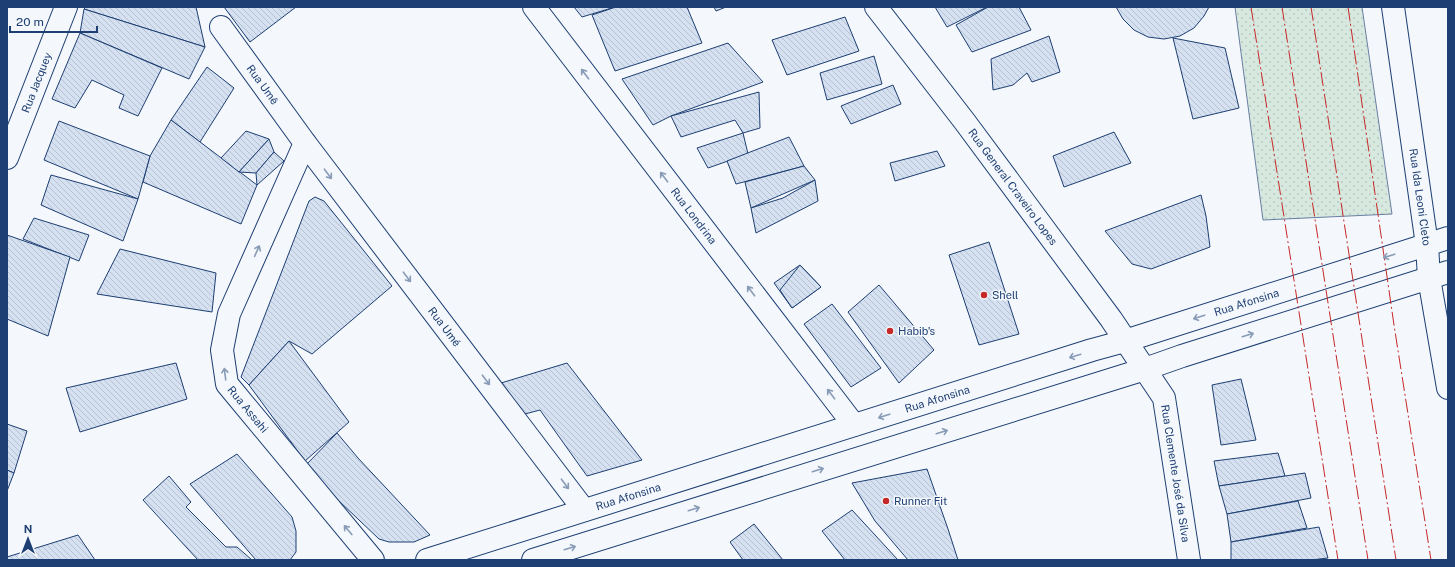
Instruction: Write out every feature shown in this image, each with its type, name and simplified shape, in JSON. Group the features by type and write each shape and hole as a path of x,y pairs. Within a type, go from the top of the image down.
{"street":[{"name":"Rua Jacquey","path":"7,158 66,7"},
{"name":"Rua Londrina","path":"534,7 854,425"},
{"name":"Rua General Craveiro Lopes","path":"876,7 970,128 1111,319 1125,342 1145,369"},
{"name":"Rua Ida Leoni Cleto","path":"1393,7 1427,245 1438,275 1448,388"},
{"name":"Rua Umê","path":"221,28 304,142"},
{"name":"Rua Umé","path":"304,142 584,510"},
{"name":"Rua Assahi","path":"304,142 229,314 222,350 227,384 373,560"},
{"name":"Rua Afonsina","path":"432,559 1092,350 1125,342 1448,238"},
{"path":"533,560 1145,369 1438,275"},
{"name":"Rua Clemente José da Silva","path":"1145,369 1164,398 1189,560"}],"shaded area":[{"path":"1235,7 1362,7 1392,214 1263,220"}],"building":[{"path":"86,7 196,7 205,47 84,9"},
{"path":"224,7 296,7 250,42"},
{"path":"574,7 615,7 582,17"},
{"path":"616,7 687,7 702,43 615,71 592,15"},
{"path":"714,7 726,7 716,11"},
{"path":"935,7 987,7 947,27"},
{"path":"988,7 1019,7 1031,30 972,52 956,25"},
{"path":"1116,7 1209,7 1194,28 1180,36 1164,39 1148,37 1134,30 1123,19"},
{"path":"84,9 205,47 189,79 80,33"},
{"path":"845,17 859,51 787,75 772,40"},
{"path":"80,33 162,68 138,116 119,108 124,95 92,80 75,108 52,99"},
{"path":"1049,36 1060,72 1032,82 1027,73 1013,85 993,90 991,59"},
{"path":"1173,38 1225,48 1239,108 1193,119"},
{"path":"728,43 763,82 671,116 653,125 622,79"},
{"path":"874,56 882,84 827,100 820,73"},
{"path":"207,67 234,88 200,142 171,120"},
{"path":"893,85 901,104 851,124 841,106"},
{"path":"759,92 760,128 743,133 735,120 681,137 671,116"},
{"path":"171,120 257,185 241,224 143,182 150,156"},
{"path":"59,121 150,156 138,199 44,160"},
{"path":"246,131 269,139 239,172 221,158"},
{"path":"1114,132 1131,163 1064,187 1053,156"},
{"path":"743,133 748,154 708,168 697,148"},
{"path":"789,137 804,166 736,184 727,161"},
{"path":"269,139 274,152 256,173 239,172"},
{"path":"937,151 945,166 895,181 890,163"},
{"path":"274,152 284,161 257,185 256,173"},
{"path":"804,166 815,180 751,208 745,182"},
{"path":"51,175 138,199 123,241 41,205"},
{"path":"815,180 818,201 756,233 751,208 783,198"},
{"path":"1201,195 1206,216 1210,247 1151,269 1132,264 1105,231"},
{"path":"315,197 324,201 392,286 312,354 289,341 249,385 241,377 309,201"},
{"path":"34,218 89,235 79,261 23,239"},
{"path":"7,235 70,257 48,336 7,319"},
{"name":"Shell","path":"989,242 1019,334 979,345 949,255"},
{"path":"120,249 216,273 212,312 97,294"},
{"path":"800,265 821,287 792,308 774,283"},
{"path":"800,265 821,287 792,308 780,290"},
{"name":"Habib's","path":"879,285 934,350 899,383 848,312"},
{"path":"832,304 881,368 851,387 804,324"},
{"path":"289,341 349,422 305,461 249,385"},
{"path":"176,363 187,399 80,432 66,388"},
{"path":"567,363 642,460 587,476 540,410 525,414 501,383"},
{"path":"1241,379 1256,440 1221,445 1212,385"},
{"path":"7,424 27,431 14,473 7,470"},
{"path":"337,433 358,458 430,535 414,542 389,542 379,539 338,500 306,465"},
{"path":"1278,453 1285,476 1219,486 1214,461"},
{"path":"237,454 292,517 296,531 296,552 290,560 256,560 190,484"},
{"path":"927,469 958,560 908,560 875,521 852,483"},
{"path":"7,470 14,473 7,491"},
{"path":"1305,473 1311,498 1227,514 1219,486"},
{"path":"169,476 191,502 186,507 226,547 237,547 252,560 198,560 143,500"},
{"path":"1298,501 1307,528 1231,542 1227,514"},
{"path":"852,510 898,560 845,560 822,531"},
{"path":"754,524 783,560 743,560 730,542"},
{"path":"1319,527 1328,558 1311,560 1231,560 1231,542"},
{"path":"78,535 95,560 7,560 7,557"}],"power":[{"path":"1251,7 1338,560"},
{"path":"1282,7 1368,560"},
{"path":"1311,7 1396,560"},
{"path":"1348,7 1394,325 1431,560"}],"place":[{"name":"Shell","path":"984,295"},
{"name":"Habib's","path":"890,331"},
{"name":"Runner Fit","path":"886,501"}]}
